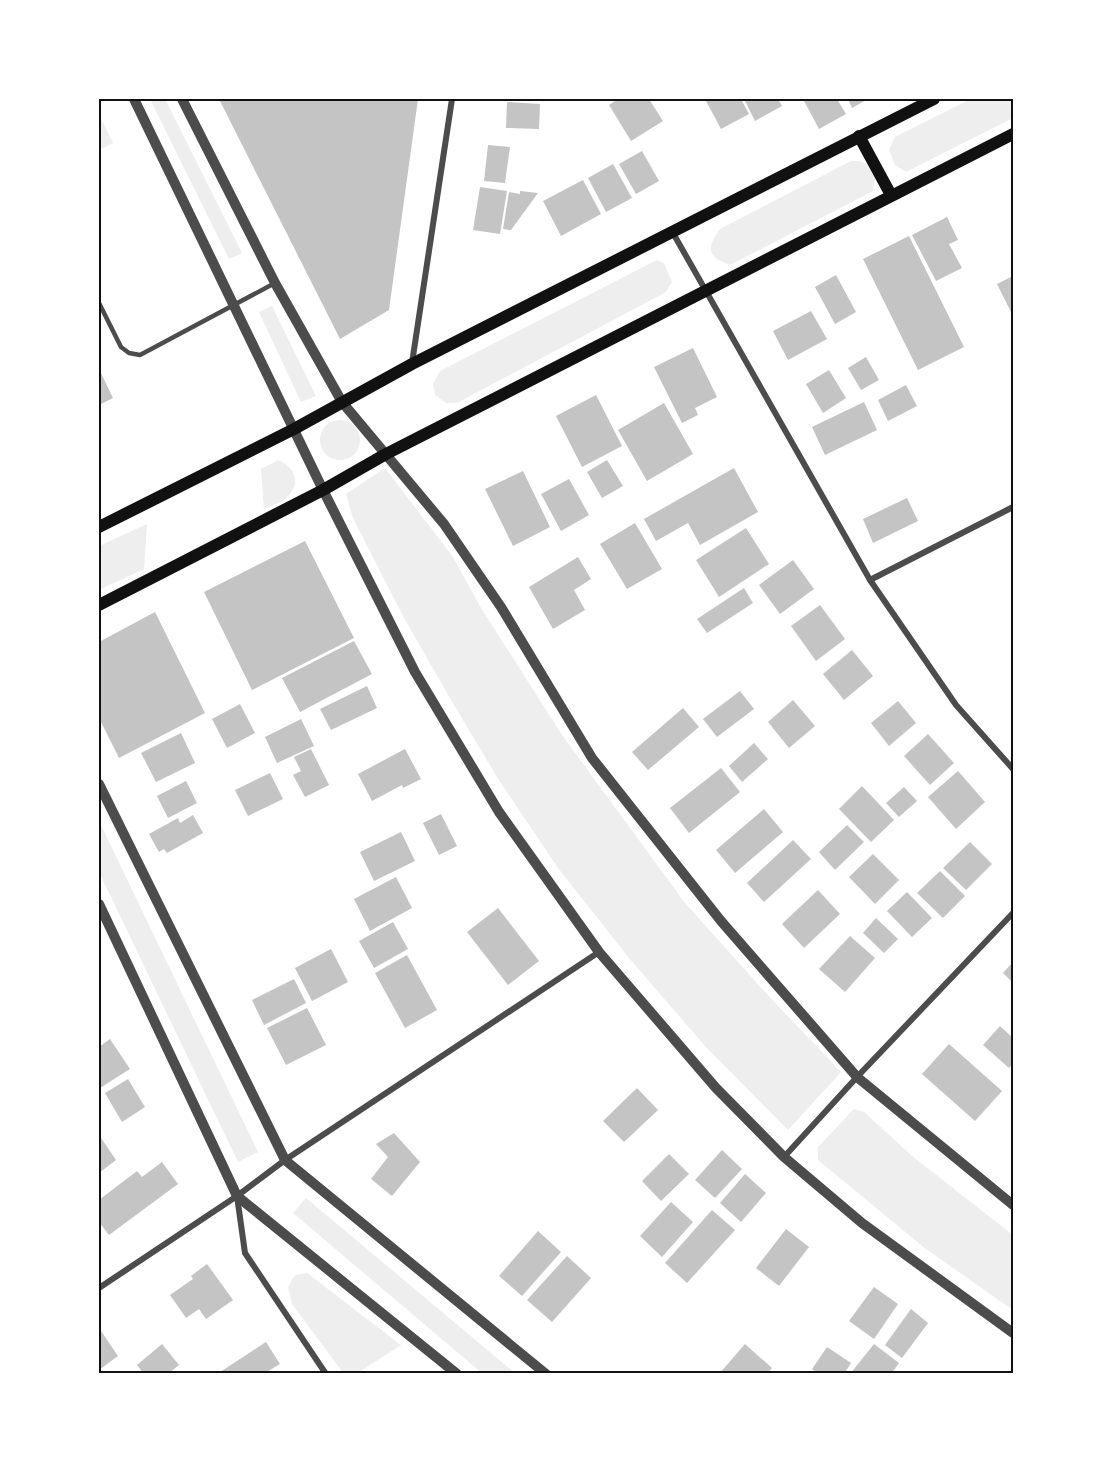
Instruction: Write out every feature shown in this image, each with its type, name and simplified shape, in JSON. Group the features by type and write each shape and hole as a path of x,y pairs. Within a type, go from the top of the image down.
{"main road":[{"path":"99,527 294,429 412,364 934,99"},
{"path":"99,605 323,490 386,454 1013,134"},
{"path":"859,136 891,195"}],"street":[{"path":"134,99 323,490 415,672 499,812 599,952 716,1088 784,1157 862,1223 1013,1334"},
{"path":"182,99 275,283 342,402 444,524 494,598 592,758 721,921 857,1077 1013,1205"},
{"path":"412,364 452,99"},
{"path":"673,232 870,580 956,705 1013,769"},
{"path":"870,580 1013,507"},
{"path":"99,784 285,1160 546,1374"},
{"path":"99,904 237,1196 245,1253 326,1374"},
{"path":"784,1157 1013,913"},
{"path":"99,1288 237,1196 285,1160 599,952"},
{"path":"237,1196 457,1374"}],"lane":[{"path":"99,303 121,347 129,353 140,355 275,283"}],"shaded area":[{"path":"150,99 165,99 242,253 229,259"},
{"path":"971,99 1013,99 1013,118 906,172 895,165 889,150 895,137"},
{"path":"99,115 113,143 99,150"},
{"path":"851,161 867,164 875,179 873,191 730,265 713,255 711,246 720,229"},
{"path":"657,260 664,263 672,282 666,292 457,403 446,403 435,395 433,384 440,371"},
{"path":"272,306 316,396 301,402 259,312"},
{"path":"340,420 354,426 360,440 354,454 340,460 326,454 320,440 326,426"},
{"path":"278,460 293,472 294,487 284,500 264,509 261,469"},
{"path":"385,468 453,557 481,608 562,735 685,903 841,1072 788,1130 705,1046 629,958 558,868 497,777 404,618 353,518 346,494"},
{"path":"147,524 144,569 99,590 99,546"},
{"path":"99,821 258,1152 238,1162 99,872"},
{"path":"854,1109 864,1112 912,1156 1013,1235 1013,1310 926,1249 818,1160 818,1147"},
{"path":"306,1198 516,1374 483,1374 293,1213"},
{"path":"307,1273 401,1345 356,1374 344,1374 292,1304 288,1287 295,1275"}],"building":[{"path":"219,99 418,99 389,310 340,339"},
{"path":"618,99 649,99 663,121 631,141 609,105"},
{"path":"705,99 741,99 749,114 721,129"},
{"path":"744,99 778,99 782,106 755,121"},
{"path":"803,99 837,99 846,114 819,129"},
{"path":"848,99 868,99 852,108"},
{"path":"507,102 540,104 539,129 506,128"},
{"path":"488,145 510,147 505,183 484,181"},
{"path":"642,151 659,181 636,194 619,164"},
{"path":"613,164 632,198 606,212 588,178"},
{"path":"583,180 601,214 561,236 543,201"},
{"path":"480,187 507,191 500,234 473,230"},
{"path":"520,191 538,193 511,230 503,229 509,192 520,194"},
{"path":"947,217 958,240 949,244 962,268 936,281 912,235"},
{"path":"909,236 964,347 918,370 863,259"},
{"path":"836,275 856,312 835,324 815,287"},
{"path":"1013,276 1013,316 997,284"},
{"path":"811,311 827,339 788,360 773,331"},
{"path":"693,348 717,397 695,408 698,415 682,423 654,367"},
{"path":"866,357 879,380 861,390 848,368"},
{"path":"99,369 113,398 99,405"},
{"path":"829,370 846,398 823,413 806,384"},
{"path":"906,385 917,406 888,421 878,400"},
{"path":"596,395 622,446 582,467 556,416"},
{"path":"864,402 877,430 825,455 812,427"},
{"path":"664,403 693,454 647,481 618,430"},
{"path":"607,460 623,486 602,498 587,472"},
{"path":"734,468 758,512 700,545 688,523 656,541 644,519"},
{"path":"523,471 550,527 513,546 485,489"},
{"path":"569,479 589,515 561,531 541,494"},
{"path":"907,498 918,521 873,543 863,519"},
{"path":"635,523 662,569 627,589 600,544"},
{"path":"746,528 769,564 719,597 696,560"},
{"path":"305,541 354,638 252,690 204,592"},
{"path":"578,557 591,579 574,590 585,610 553,629 529,587"},
{"path":"793,560 814,589 780,614 759,585"},
{"path":"744,588 753,603 707,633 697,619"},
{"path":"820,605 845,639 816,661 791,626"},
{"path":"155,612 205,713 119,758 99,718 99,642"},
{"path":"354,641 372,674 300,712 282,678"},
{"path":"852,650 873,676 844,700 823,674"},
{"path":"367,686 377,708 331,730 320,709"},
{"path":"740,691 754,709 717,737 703,719"},
{"path":"793,700 815,726 789,748 768,722"},
{"path":"898,701 916,723 889,746 871,723"},
{"path":"240,704 255,733 227,748 212,719"},
{"path":"683,708 699,727 648,770 632,752"},
{"path":"301,719 314,746 277,763 265,737"},
{"path":"181,733 195,763 156,782 141,753"},
{"path":"928,734 954,763 930,785 904,756"},
{"path":"754,743 768,759 742,782 729,766"},
{"path":"311,749 329,785 305,797 293,775 301,771 294,757"},
{"path":"405,749 421,779 403,788 402,785 372,801 358,774"},
{"path":"721,768 740,792 689,833 670,808"},
{"path":"958,771 985,802 956,829 928,797"},
{"path":"270,773 283,799 248,816 235,790"},
{"path":"186,781 197,803 168,818 157,796"},
{"path":"862,786 894,820 871,842 839,809"},
{"path":"904,787 917,801 899,817 886,803"},
{"path":"764,809 783,832 735,873 716,850"},
{"path":"441,814 457,846 439,855 423,823"},
{"path":"193,815 203,833 167,853 164,849 159,852 149,834 178,818 180,823"},
{"path":"847,825 864,842 835,870 819,852"},
{"path":"401,832 415,861 374,881 360,852"},
{"path":"793,840 811,859 764,902 747,883"},
{"path":"970,842 992,864 966,890 943,868"},
{"path":"873,854 899,880 875,904 849,877"},
{"path":"940,871 965,896 943,918 917,893"},
{"path":"396,877 412,908 370,931 354,899"},
{"path":"818,890 840,914 804,948 782,924"},
{"path":"907,892 932,918 912,937 887,911"},
{"path":"498,908 539,961 508,985 467,932"},
{"path":"876,918 898,939 884,953 863,933"},
{"path":"393,922 408,949 374,968 359,941"},
{"path":"850,936 875,958 845,992 819,969"},
{"path":"331,949 348,982 312,1001 295,968"},
{"path":"407,955 437,1010 405,1028 375,973"},
{"path":"1013,962 1013,983 1003,973"},
{"path":"294,979 306,1003 264,1025 252,1000"},
{"path":"307,1008 326,1045 286,1065 267,1028"},
{"path":"1000,1026 1013,1038 1013,1063 1009,1068 983,1045"},
{"path":"110,1039 130,1069 100,1088 99,1047"},
{"path":"949,1044 1002,1091 975,1121 922,1074"},
{"path":"128,1079 145,1107 122,1122 105,1093"},
{"path":"637,1088 658,1110 624,1142 603,1121"},
{"path":"394,1133 420,1162 392,1196 371,1179 388,1157 376,1144"},
{"path":"99,1135 116,1160 99,1173"},
{"path":"722,1150 742,1169 715,1198 695,1180"},
{"path":"669,1154 689,1174 661,1201 642,1181"},
{"path":"162,1162 178,1184 109,1235 99,1222 99,1200 137,1171 142,1177"},
{"path":"745,1174 766,1193 741,1222 720,1203"},
{"path":"671,1202 693,1222 662,1257 640,1236"},
{"path":"712,1210 735,1230 687,1283 665,1263"},
{"path":"786,1229 809,1247 779,1286 756,1268"},
{"path":"538,1231 561,1252 522,1296 499,1276"},
{"path":"567,1256 591,1278 552,1322 527,1300"},
{"path":"207,1264 233,1300 206,1319 199,1309 186,1318 170,1295 193,1279 191,1276"},
{"path":"874,1287 898,1304 874,1339 849,1321"},
{"path":"911,1309 928,1323 902,1358 885,1345"},
{"path":"101,1331 118,1356 99,1370 99,1333"},
{"path":"266,1342 280,1364 263,1374 217,1374"},
{"path":"162,1344 179,1365 168,1374 144,1374 137,1365"},
{"path":"745,1344 772,1368 767,1374 719,1374"},
{"path":"874,1344 899,1363 891,1374 850,1374"},
{"path":"827,1347 851,1363 844,1374 819,1374 812,1369"}]}
